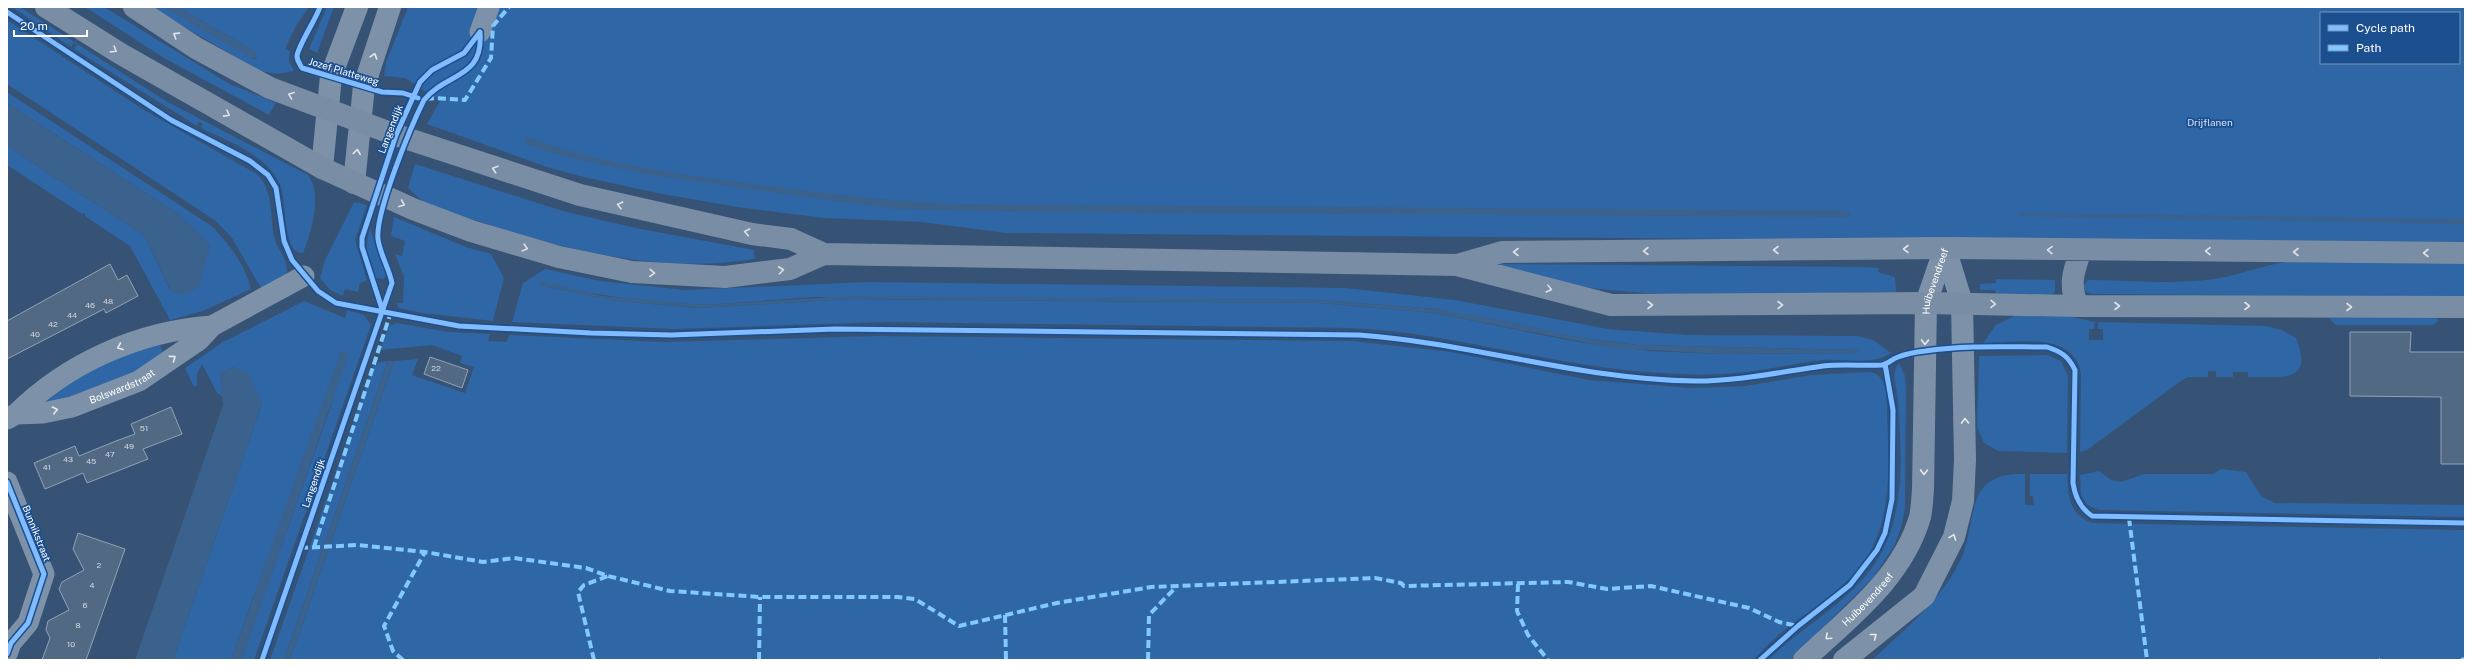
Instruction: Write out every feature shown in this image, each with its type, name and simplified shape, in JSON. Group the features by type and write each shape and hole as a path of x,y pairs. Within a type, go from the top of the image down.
{"main road":[{"path":"46,7 121,54 322,168 354,183 479,234 544,253 632,272 725,277 790,269 824,254"},
{"path":"134,7 196,48 270,88 361,122 494,169 580,195 737,230 792,239 824,254 1457,265 1611,305 1962,303 2078,306 2465,307"},
{"path":"1457,265 1502,252 1945,248 2465,253"},
{"path":"2078,306 2073,295 2072,276 2081,250"}],"street":[{"name":"Jozef Platteweg","path":"322,168 331,76 357,7"},
{"name":"Jozef Platteweg","path":"354,183 364,86 390,7"},
{"path":"480,32 489,7"},
{"name":"Huibevendreef","path":"1804,660 1879,590 1902,559 1920,517 1924,462 1926,303 1945,248"},
{"name":"Huibevendreef","path":"1844,660 1924,596 1954,537 1963,501 1965,460 1962,303 1945,248"},
{"name":"Bolswardstraat","path":"12,416 42,413 72,406 133,383 198,340 212,326 304,276"},
{"name":"Bolswardstraat","path":"12,416 36,394 60,378 122,346 187,328 212,326"},
{"name":"Bunnikstraat","path":"7,482 44,574 28,623 11,642 7,654"}],"green space":[{"path":"12,7 20,7 166,101 308,175 315,193 315,203 312,225 303,253 297,251 292,245 289,236 286,226 281,187 275,176 258,158 235,144 201,128 203,124 199,122 197,126 74,49 77,45 73,43 71,47"},
{"path":"85,7 104,7 228,83 276,103 269,115 164,58"},
{"path":"150,7 164,7 254,59 257,58 254,51 178,7 309,7 296,26 285,49 290,51 289,61 294,71 277,74 260,71"},
{"path":"327,7 334,7 317,53 309,49"},
{"name":"Drijflanen","path":"408,7 2465,7 2465,245 1006,233 921,222 824,218 737,207 657,193 579,176 547,167 427,124 440,101 405,78 384,76 386,62"},
{"path":"7,20 144,110 257,174 267,189 275,240 286,262 286,274 262,290 232,238 216,221 7,84"},
{"path":"7,92 210,225 223,238 235,254 245,271 251,289 203,311 170,320 130,246 86,217 84,213 82,214 7,165 7,146 145,236 170,290 210,246 178,214 7,103"},
{"path":"415,164 563,211 636,228 754,250 755,259 720,263 686,264 651,262 582,250 514,233 448,213 435,208 420,199 408,188"},
{"path":"354,202 367,205 355,240 367,280 360,283 358,292 345,289 343,296 330,290 320,278 325,260"},
{"path":"394,217 466,247 491,254 504,278 493,321 422,313 399,308 396,303 403,303 404,277 395,254 402,256 405,241 391,236"},
{"path":"370,229 386,274 384,279 376,278 370,265 367,254 367,243"},
{"path":"2277,263 2465,264 2465,297 2093,294 2086,292 2083,286 2088,280 2166,282 2198,281 2223,278"},
{"path":"1493,264 1879,268 1878,272 1895,277 1896,292 1710,295 1636,292 1572,285"},
{"path":"545,269 601,281 685,290 868,282 1346,288 1455,300 1608,329 1688,335 1858,336 1873,340 1891,353 1876,359 1858,361 1823,360 1741,373 1688,374 1648,372 1573,363 1424,336 1349,328 883,322 675,329 512,322 523,283","holes":["539,285 636,300 705,305 815,297 1320,300 1436,309 1581,338 1638,345 1858,350 1860,353 1722,354 1651,351 1578,342 1434,313 1320,303 849,299 699,308 617,301"]},
{"path":"1996,279 2055,280 2055,292 2053,294 1996,294 1995,290 1980,290 1980,284 1996,283"},
{"path":"304,301 345,318 347,310 364,315 371,325 254,660 241,660 335,395 251,603 231,660 173,660 262,404 234,367 220,373 223,397 217,393 202,364 197,374 197,385 194,387 185,368 223,342"},
{"path":"2018,314 2068,316 2095,322 2094,329 2089,329 2089,340 2103,340 2103,329 2098,329 2098,322 2266,326 2282,330 2296,338 2301,353 2301,364 2298,371 2291,375 2282,377 2248,377 2248,372 2233,372 2233,377 2216,377 2216,371 2208,371 2208,377 2189,377 2181,381 2087,450 2080,452 2081,374 2076,360 2067,351 2055,345 2041,342 2026,341 1983,343 1996,325"},
{"path":"2436,317 2438,321 2433,325 2336,325 2330,319 2331,318"},
{"path":"397,323 449,332 490,334 488,341 506,342 509,335 663,342 876,336 1352,341 1451,352 1589,380 1692,388 1745,386 1811,375 1870,372 1876,374 1883,382 1886,394 1888,453 1887,493 1879,532 1871,550 1860,567 1842,586 1777,636 1753,660 290,660 394,361 418,359 412,375 465,393 474,367 460,363 462,356 432,345 380,350 389,326"},
{"path":"160,345 163,353 150,363 122,379 91,391 44,405 41,399 118,355"},
{"path":"2047,355 2061,361 2068,376 2067,453 1998,451 1984,443 1977,427 1979,356"},
{"path":"388,361 284,660 270,660 373,366 380,362"},
{"path":"1899,363 1905,376 1906,391 1905,508 1901,528 1894,546 1873,578 1790,660 1768,660 1834,606 1865,577 1877,560 1887,541 1897,508 1899,490 1901,453 1898,400 1894,376 1896,367"},
{"path":"2221,469 2246,472 2261,496 2275,503 2465,505 2465,517 2099,510 2087,505 2081,495 2080,475 2099,471 2111,480 2121,482 2144,474 2213,474"},
{"path":"2014,474 2025,474 2025,505 2034,505 2033,496 2030,496 2030,474 2067,474 2069,497 2074,510 2085,520 2093,523 2465,530 2465,660 1872,660 1922,613 1945,586 1962,557 1977,498 1983,488 1995,479"}],"shaded area":[{"path":"164,7 178,7 254,51 257,58 251,58"},
{"path":"7,103 178,214 210,246 199,287 183,295 171,291 145,236 7,146"},
{"path":"527,137 580,154 662,171 823,193 927,203 1848,211 1851,215 1848,217 1015,212 896,209 645,174 555,154 524,143"},
{"path":"2019,213 2465,219 2465,224 2019,216"},
{"path":"541,281 603,296 705,305 850,296 1320,300 1436,309 1511,322 1581,338 1638,345 1858,350 1860,353 1722,354 1613,348 1434,313 1320,303 849,299 699,308 617,301 539,285"},
{"path":"341,351 346,351 348,356 248,642 241,660 231,660"},
{"path":"388,361 394,361 290,660 284,660"},
{"path":"234,367 248,373 262,404 173,660 135,660 223,405 220,373"}],"building":[{"path":"110,264 118,280 127,275 138,296 106,313 104,309 7,359 7,321"},
{"path":"2350,332 2411,332 2410,352 2465,352 2465,464 2441,464 2441,397 2350,396"},
{"path":"430,357 468,370 462,388 424,374"},
{"path":"171,407 182,434 143,449 148,459 87,483 83,473 45,489 34,463 75,446 79,456 135,434 131,424"},
{"path":"78,533 125,549 86,660 42,660 50,638 46,630 48,621 69,610 59,589 62,582 84,570 73,549"}],"marked path":[{"path":"426,99 436,98 465,100 491,58 493,26 509,7"},
{"path":"314,547 390,315"},
{"path":"2129,518 2147,660"},
{"path":"300,548 358,545 425,552 483,562 514,558 586,568 608,576 670,591 760,597 897,597 915,599 959,626 1057,603 1151,587 1375,578 1401,583 1404,586 1568,582 1607,589 1651,586 1749,608 1779,622 1798,626"},
{"path":"403,660 393,651 384,626 425,552"},
{"path":"594,660 578,592 584,585 608,576"},
{"path":"1518,584 1517,611 1528,635 1548,660"},
{"path":"1148,660 1149,615 1176,587"},
{"path":"759,660 760,597"},
{"path":"1005,615 1006,660"},
{"path":"2461,660 2465,659"}],"cycle path":[{"path":"320,7 298,52 297,56 302,68 382,92 403,93 418,98"},
{"path":"7,12 171,120 250,161 268,175 276,188 284,241 292,260 318,291 336,303 459,326 591,333 671,335 835,329 1359,335 1443,345 1610,375 1695,381 1743,378 1823,366 1882,365 1904,355 1940,349 2047,347 2064,355 2070,361 2075,370 2073,483 2079,502 2092,516 2465,523"},
{"name":"Langendijk","path":"383,312 362,247 362,238 396,135 420,82 432,70 464,53 480,32"},
{"name":"Langendijk","path":"262,660 392,283 378,239 382,210 388,190 411,129 424,100 433,91 470,67 476,59 480,47 480,32"},
{"path":"1760,660 1798,626 1850,585 1877,550 1885,533 1892,499 1893,410 1885,364"},
{"path":"7,482 44,574 28,623 11,643 7,654"}]}
